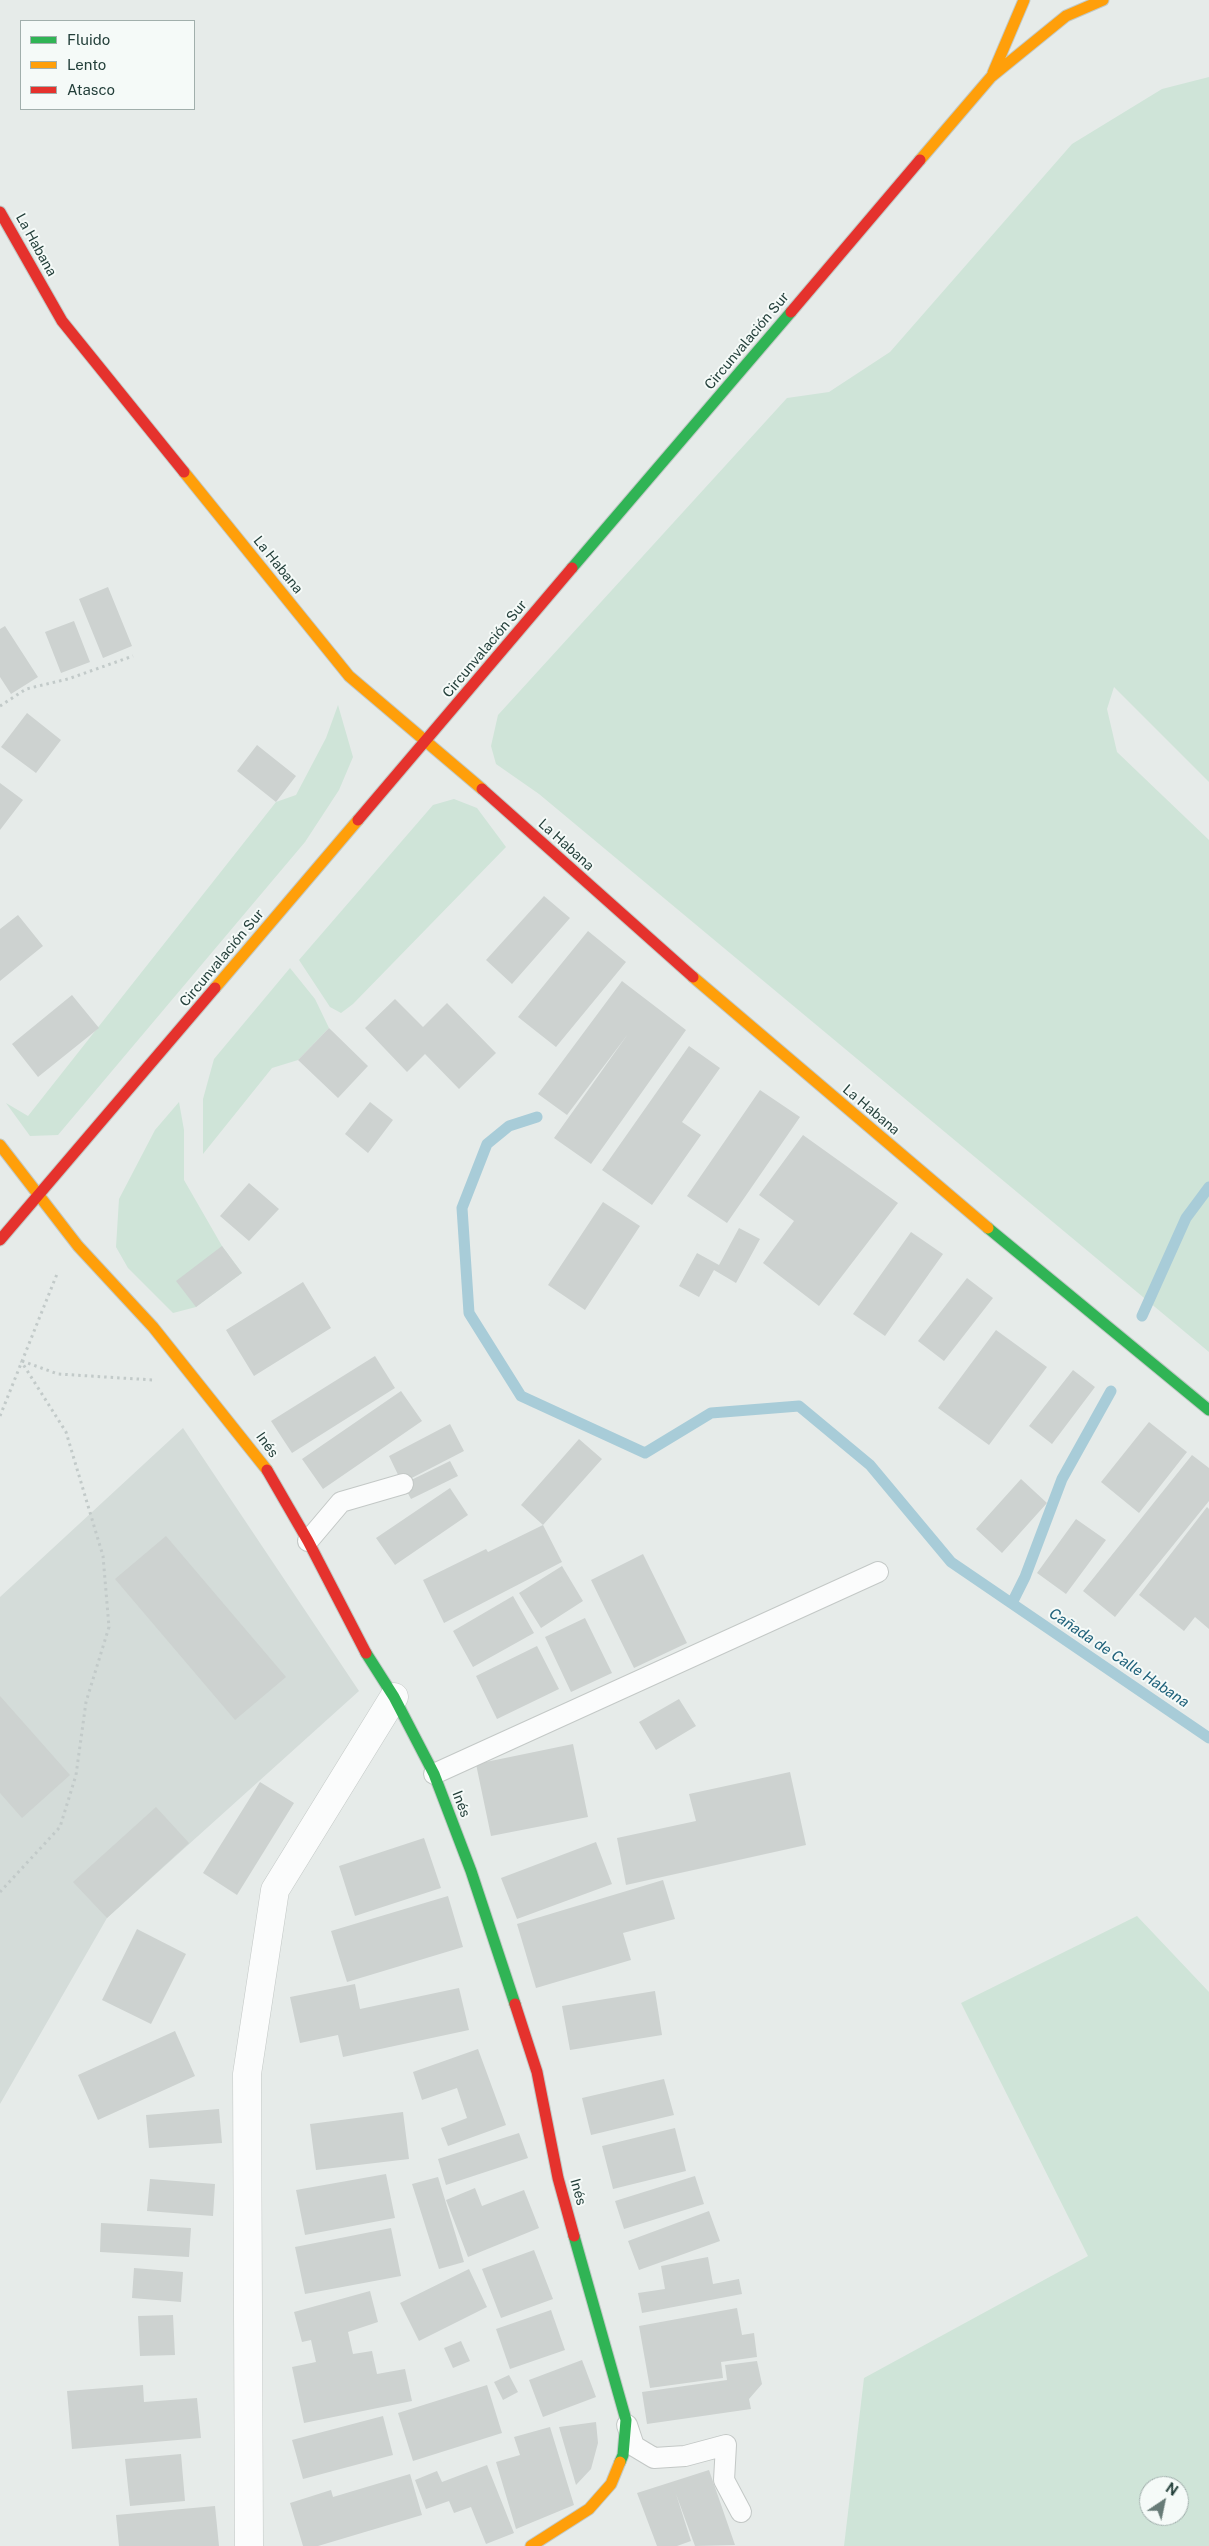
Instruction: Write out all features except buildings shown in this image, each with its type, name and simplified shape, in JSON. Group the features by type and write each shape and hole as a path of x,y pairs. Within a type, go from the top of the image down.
{"street":[{"name":"Circunvalación Sur","path":"991,77 1024,0"},
{"name":"Circunvalación Sur","path":"0,1240 991,77 1066,16 1103,0"},
{"name":"La Habana","path":"0,212 68,329 349,676 427,740 735,1014 1001,1239 1209,1410"},
{"name":"Inés","path":"0,1145 78,1246 154,1328 261,1460 308,1541 365,1652 394,1697 434,1774 471,1871 537,2072 558,2178 626,2420 623,2455 611,2484 589,2509 531,2546"},
{"path":"249,2546 248,2074 275,1890 394,1697"}],"lane":[{"path":"308,1541 341,1502 403,1484"},
{"path":"434,1774 878,1572"},
{"path":"626,2420 634,2446 654,2458 685,2456 726,2445 724,2480 742,2512"}],"path":[{"path":"0,706 26,689 68,679 133,656"},
{"path":"0,1416 55,1277 78,1246"},
{"path":"21,1361 58,1374 199,1384"},
{"path":"0,1892 60,1827 76,1775 86,1702 110,1627 103,1556 66,1432 21,1361"}],"shaded area":[{"path":"183,1428 359,1691 107,1918 0,2104 0,1597"}],"green space":[{"path":"1209,77 1209,782 1114,687 1107,709 1117,752 1209,840 1209,1352 539,794 496,764 491,746 498,715 787,398 829,392 890,352 1072,144 1162,89"},
{"path":"338,705 353,757 339,790 305,842 58,1135 30,1136 6,1103 28,1116 276,802 296,795 326,738"},
{"path":"454,799 477,808 506,847 353,1004 341,1013 330,1007 299,960 433,805"},
{"path":"290,968 315,999 329,1028 298,1060 272,1068 203,1154 203,1099 214,1059"},
{"path":"179,1102 184,1130 184,1180 222,1246 242,1273 196,1307 173,1313 128,1268 116,1247 119,1199 155,1130"},
{"path":"1137,1916 1209,1992 1209,2546 844,2546 864,2378 1088,2256 961,2003"}],"waterway":[{"name":"Cañada de Calle Habana","path":"537,1117 509,1126 487,1144 462,1208 469,1313 521,1396 645,1453 711,1413 799,1406 870,1465 951,1562 1209,1738"},
{"name":"Cañada de Calle Habana","path":"1142,1316 1186,1218 1209,1187"},
{"name":"Cañada de Calle Habana","path":"1012,1603 1025,1577 1062,1479 1111,1391"}],"traffic: fast":[{"path":"572,568 791,312"},
{"path":"988,1228 1209,1410"},
{"path":"366,1653 394,1697 434,1774 471,1871 515,2004"},
{"path":"574,2236 626,2420 623,2455 620,2462"}],"traffic: slow":[{"path":"993,73 1024,0"},
{"path":"920,160 991,77 1066,16 1103,0"},
{"path":"184,472 349,676 482,789"},
{"path":"215,988 358,820"},
{"path":"693,977 988,1228"},
{"path":"0,1145 78,1246 153,1327 267,1470"},
{"path":"531,2546 589,2509 611,2484 620,2462"}],"traffic: jam":[{"path":"791,312 920,160"},
{"path":"0,212 62,321 184,472"},
{"path":"358,820 572,568"},
{"path":"482,789 693,977"},
{"path":"0,1240 215,988"},
{"path":"267,1470 308,1541 366,1653"},
{"path":"515,2004 537,2072 558,2178 574,2236"}]}
